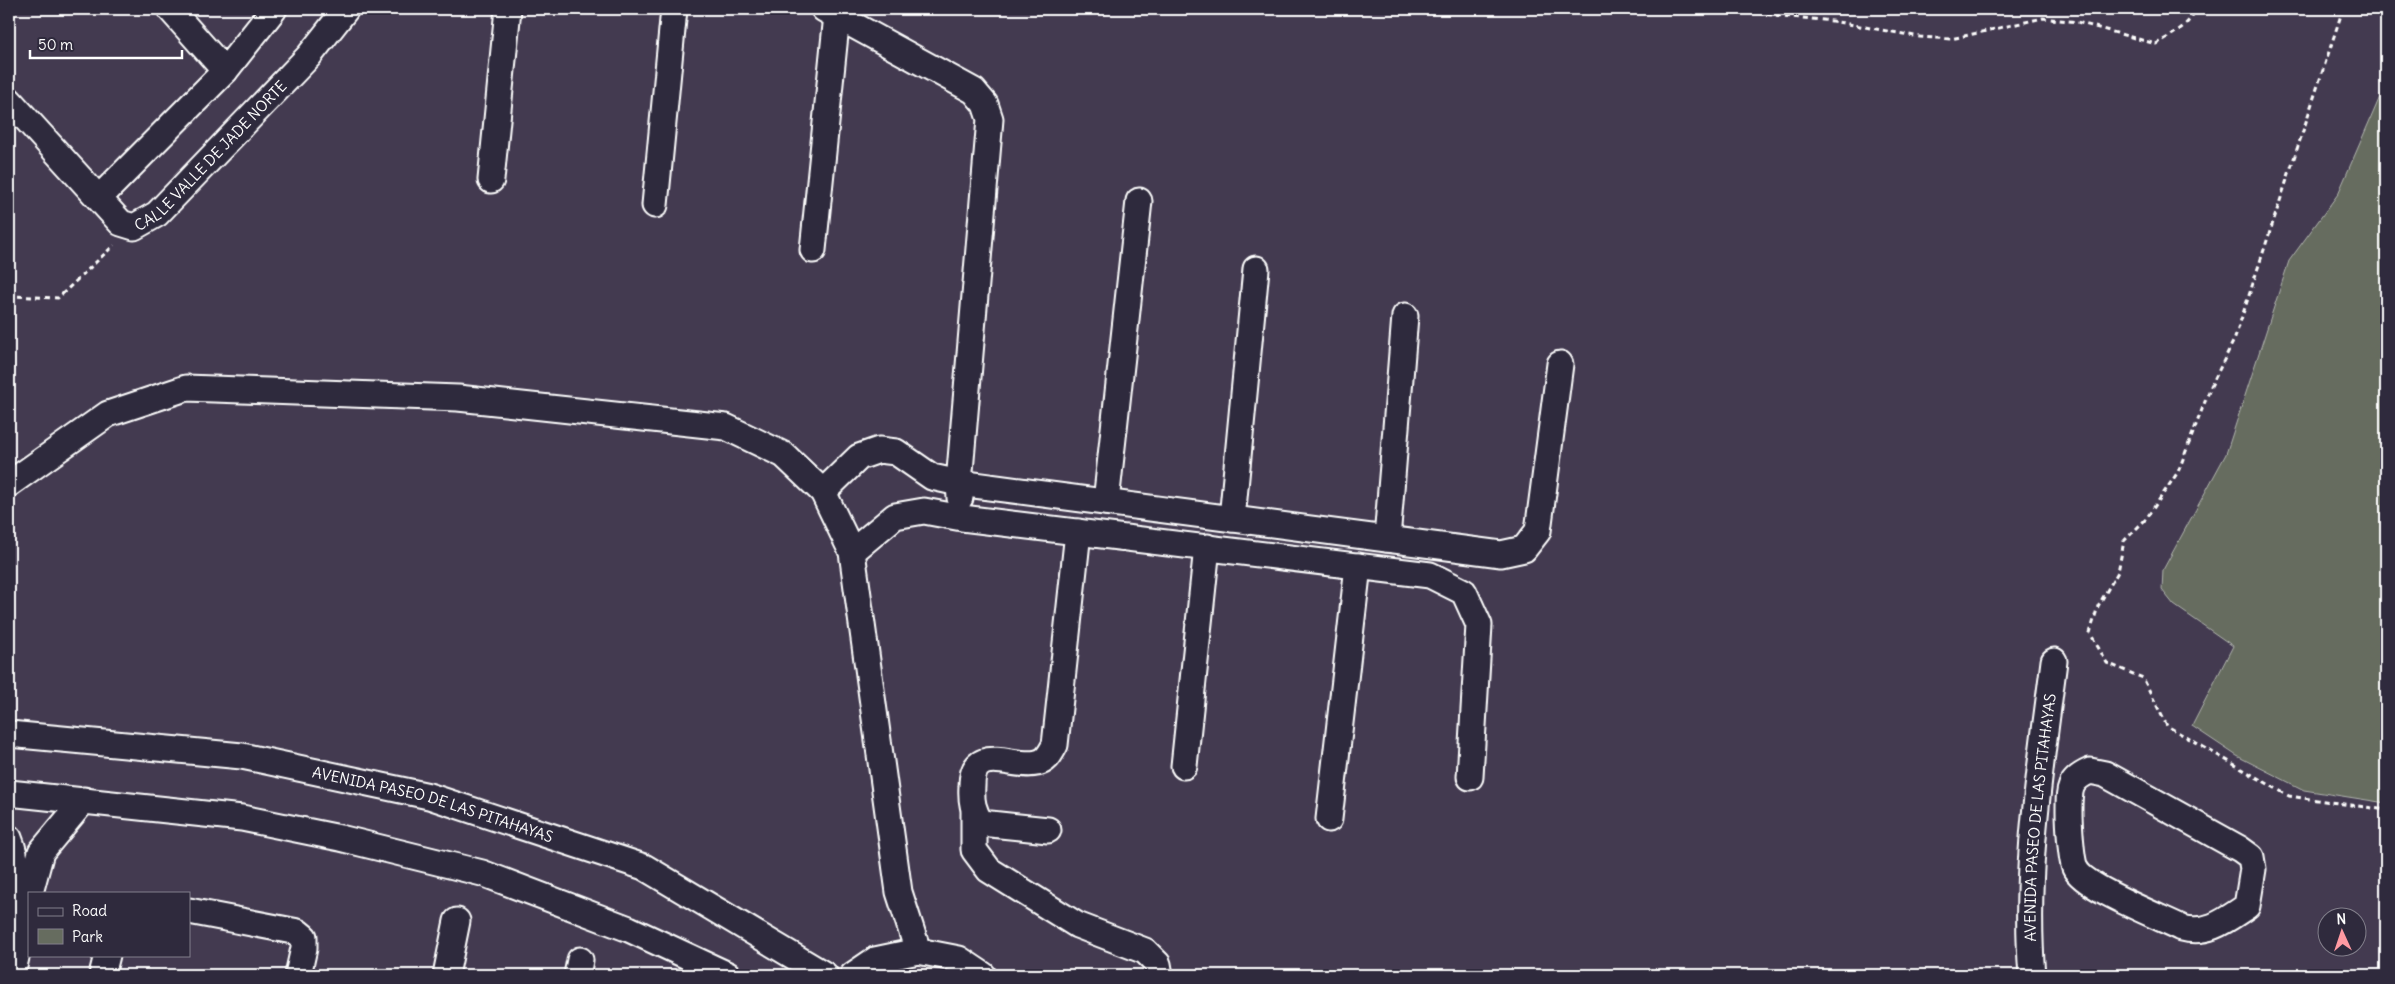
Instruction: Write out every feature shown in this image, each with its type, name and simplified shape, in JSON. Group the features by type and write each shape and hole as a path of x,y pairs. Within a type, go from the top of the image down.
{"street":[{"path":"170,9 225,71"},
{"path":"99,198 225,71 274,9"},
{"name":"CALLE VALLE DE JADE NORTE","path":"9,100 121,223 134,227 157,214 308,56 346,9"},
{"path":"491,180 508,9"},
{"path":"655,205 674,9"},
{"path":"813,250 831,12 974,91 985,104 990,119 959,483 962,518"},
{"path":"1106,502 1140,201"},
{"path":"1232,518 1256,269"},
{"path":"1387,539 1405,316"},
{"path":"823,492 859,457 879,450 896,452 932,477 959,483 1501,554 1524,549 1538,531 1560,364"},
{"path":"9,484 108,414 186,388 458,398 726,427 784,455 823,492 852,552 899,892 918,951"},
{"path":"852,552 895,516 924,511 962,518 1430,574 1464,592 1479,625 1470,777"},
{"path":"1078,532 1055,745 1048,758 1036,764 992,759 978,766 972,778 974,850 989,870 1077,925 1144,951 1158,964 1160,975"},
{"path":"1184,766 1207,548"},
{"path":"1329,819 1358,566"},
{"name":"AVENIDA PASEO DE LAS PITAHAYAS","path":"2032,975 2030,949 2033,828 2054,661"},
{"name":"AVENIDA PASEO DE LAS PITAHAYAS","path":"9,734 242,756 430,796 644,867 826,975"},
{"path":"2090,771 2105,774 2240,849 2251,857 2253,869 2247,906 2218,926 2195,932 2182,928 2087,882 2075,868 2070,828 2070,788 2078,776 2090,771"},
{"path":"9,793 242,818 340,838 482,874 630,929 728,975"},
{"path":"30,892 41,852 84,800"},
{"path":"974,813 981,823 1048,830"},
{"path":"2033,828 2070,828"},
{"path":"9,838 16,856 16,871 9,902"},
{"path":"12,975 28,904"},
{"path":"190,911 298,932 304,937 304,948 298,975"},
{"path":"446,975 457,921"},
{"path":"853,975 876,960 918,951 960,959 984,975"},
{"path":"102,975 107,956"}],"path":[{"path":"1750,9 1763,14 1832,21 1920,37 1951,38 2043,18 2077,22 2156,44 2178,30 2194,15 2195,9"},
{"path":"2343,9 2235,338 2212,386 2178,472 2146,520 2124,541 2118,572 2098,606 2090,633 2107,663 2143,678 2166,726 2289,796 2386,810"},
{"path":"9,296 58,298 134,227"}],"green space":[{"path":"2386,83 2386,803 2304,790 2237,756 2192,726 2233,646 2174,605 2162,590 2163,570 2226,454 2289,261 2338,194"}]}
